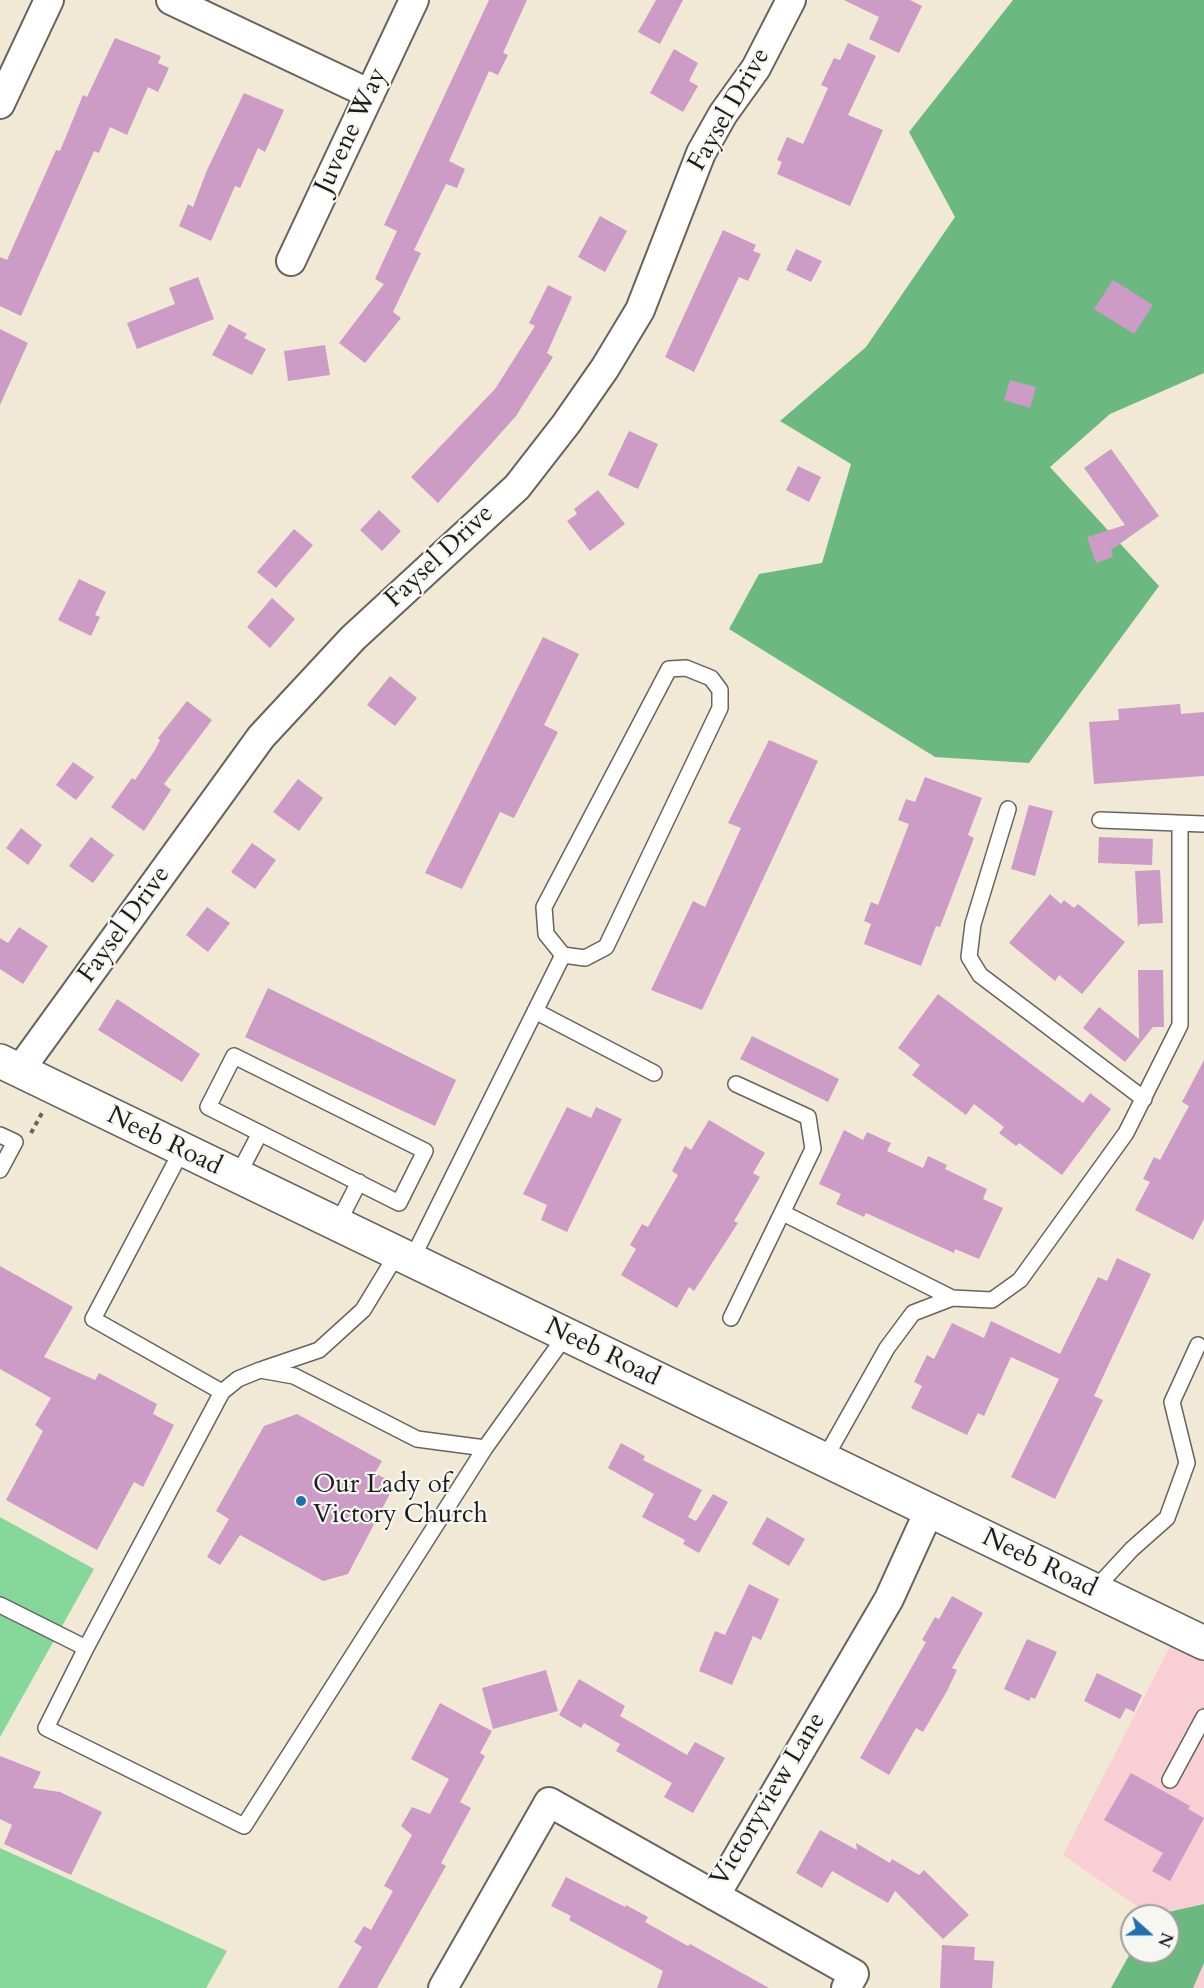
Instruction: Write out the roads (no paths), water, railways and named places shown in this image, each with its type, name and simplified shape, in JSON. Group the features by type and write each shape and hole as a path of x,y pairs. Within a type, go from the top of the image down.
{"street":[{"path":"0,104 49,0"},
{"path":"171,0 370,94"},
{"name":"Juvene Way","path":"291,261 414,0"},
{"name":"Faysel Drive","path":"10,1066 261,737 353,638 517,487 566,424 605,368 640,310 701,153 723,114 756,68 791,0"},
{"name":"Neeb Road","path":"10,1066 237,1178 1204,1643"},
{"name":"Victoryview Lane","path":"443,1988 549,1802 716,1896 889,1599 929,1511"},
{"path":"716,1896 854,1974 846,1988"}],"lane":[{"path":"686,668 711,678 720,690 720,708 606,947 585,958 563,954 546,934 544,907 669,669 686,668"},
{"path":"1008,808 973,924 969,957 980,975 1144,1099"},
{"path":"1100,820 1180,825 1204,824"},
{"path":"783,1213 952,1298 992,1300 1020,1281 1126,1133 1180,1025 1180,825"},
{"path":"563,954 404,1258 363,1310 319,1350 238,1379 222,1392 46,1728 244,1826 485,1448 566,1335"},
{"path":"535,1011 654,1073"},
{"path":"234,1056 425,1151 399,1203 260,1133 208,1107 234,1056"},
{"path":"731,1318 813,1149 808,1117 736,1084"},
{"path":"237,1178 260,1133"},
{"path":"0,1135 15,1142 0,1170"},
{"path":"182,1150 93,1319 222,1392"},
{"path":"337,1225 359,1182"},
{"path":"824,1460 887,1348 913,1313 952,1298"},
{"path":"1094,1590 1132,1549 1167,1518 1187,1462 1172,1402 1198,1345"},
{"path":"260,1370 294,1376 417,1439 485,1448"},
{"path":"0,1605 86,1648"},
{"path":"1170,1780 1204,1718"}],"place":[{"name":"Our Lady of Victory Church","path":"301,1501"}]}
